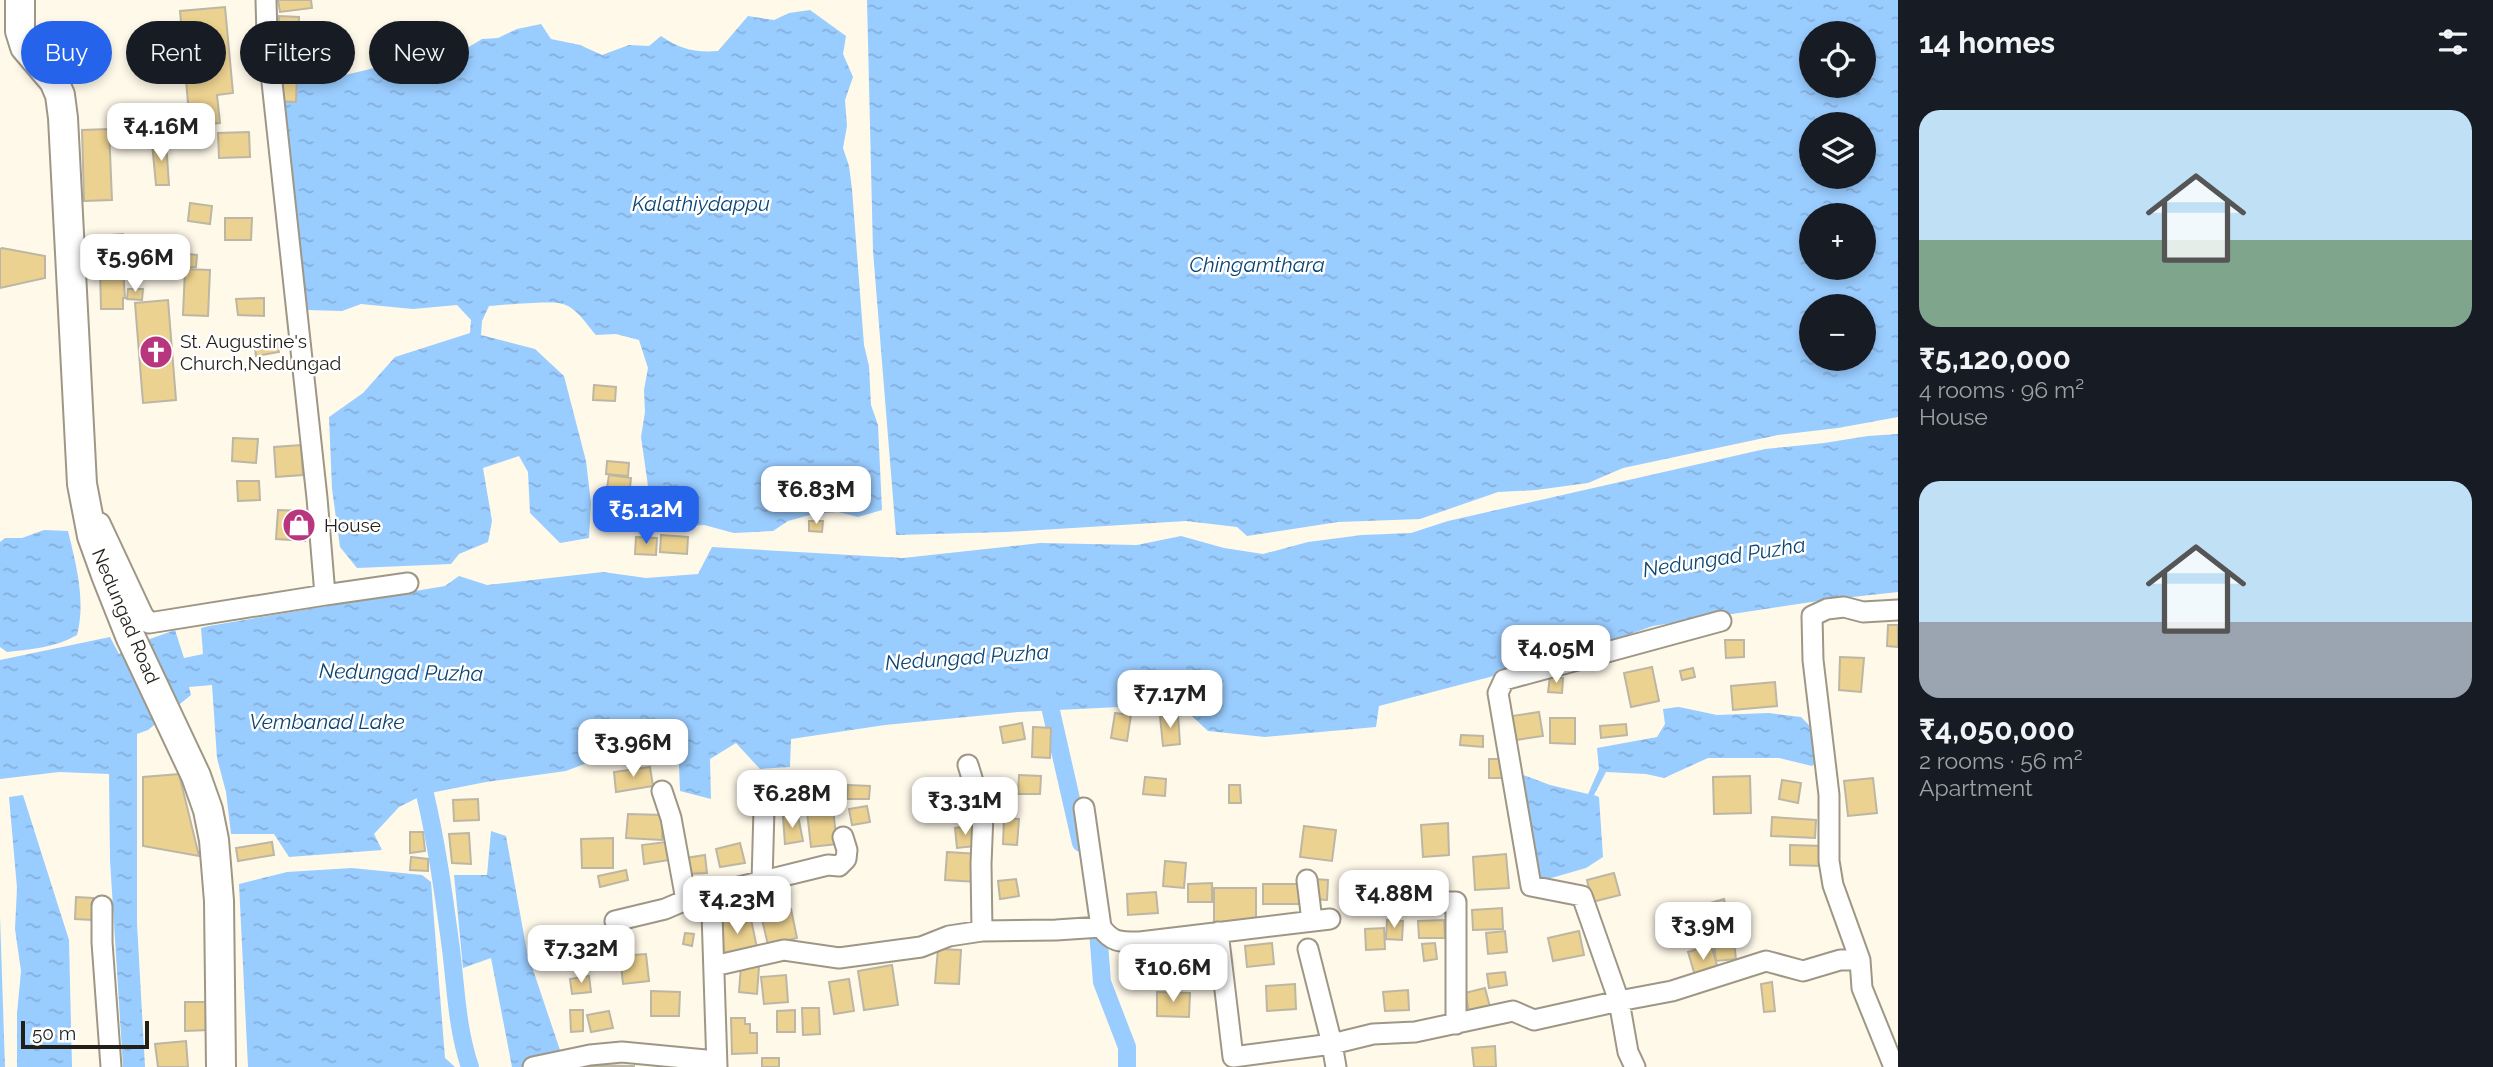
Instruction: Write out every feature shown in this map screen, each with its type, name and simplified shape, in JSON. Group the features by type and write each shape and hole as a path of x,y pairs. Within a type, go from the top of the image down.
{"street":[{"name":"Nedungad Road","path":"20,0 20,31 25,47 54,81 60,95 82,484 92,536 131,638 196,776 214,840 219,901 221,1067"},
{"path":"266,0 267,36 316,485 325,595"},
{"path":"82,484 149,623 408,583"},
{"path":"1894,1067 1862,988 1860,960 1833,885 1829,861 1829,794 1813,660 1812,616 1827,609 1844,607 1863,612 1898,610"},
{"path":"1635,1067 1628,1052 1619,1001 1582,896 1531,886 1498,693 1504,680 1721,621"},
{"path":"968,765 983,814 982,931"},
{"path":"662,791 671,818 686,900"},
{"path":"1084,808 1097,927 1118,943 1321,920 1307,880"},
{"path":"762,882 764,809"},
{"path":"615,921 665,909 686,900 828,865 839,866 846,859 847,850 843,837"},
{"path":"533,1067 590,1055 622,1052 716,1064 712,913 707,895"},
{"path":"1416,902 1456,902 1456,1024"},
{"path":"102,906 111,1067"},
{"path":"714,966 784,950 839,958 921,947 949,936 982,931 1097,927"},
{"path":"1218,932 1233,1062 1373,1034 1415,1032 1513,1011 1534,1020 1672,991 1766,961 1803,971 1840,960 1860,960"},
{"path":"1308,949 1336,1067"}],"water":[{"name":"Chingamthara","path":"867,0 1898,0 1898,417 1778,435 1623,468 1588,483 1498,492 1420,519 1338,522 1247,536 1237,527 1186,521 1006,532 896,535 873,251"},
{"name":"Kalathiydappu","path":"810,10 846,36 843,54 853,77 845,100 847,126 843,148 852,189 871,405 878,425 882,510 858,517 838,512 813,514 788,521 773,531 734,533 704,525 678,527 652,522 641,503 648,486 641,437 648,368 639,340 616,334 596,335 577,313 563,304 489,306 482,321 481,335 535,349 564,376 586,461 591,503 589,538 560,543 530,513 528,472 519,456 483,468 492,521 488,542 459,554 451,564 357,568 340,547 332,489 329,417 363,393 395,357 470,333 471,320 457,305 413,309 361,304 342,311 307,310 294,279 282,126 285,84 355,84 355,73 369,69 369,84 469,84 469,47 482,39 498,38 517,29 541,24 551,39 580,45 602,55 629,45 649,46 661,36 688,49 718,51 748,16 774,20 789,13"},
{"name":"Vembanad Lake","path":"1898,434 1898,592 1825,600 1653,626 1566,657 1379,706 1376,727 1265,737 1208,731 1179,704 1018,712 885,725 791,739 790,767 760,769 736,743 710,759 711,799 680,791 678,741 624,749 566,771 425,794 399,807 374,834 382,850 289,857 274,834 231,834 226,792 217,758 212,685 189,687 191,695 148,730 137,734 137,923 145,1067 123,1067 110,860 109,774 59,772 0,779 0,660 110,637 119,654 175,630 184,658 203,654 201,628 209,626 445,586 459,576 487,585 603,572 646,578 698,574 712,547 903,558 1040,543 1137,545 1181,536 1224,548 1263,554 1308,542 1362,535 1411,533 1448,521 1765,449"},
{"path":"44,530 68,531 80,596 77,635 52,645 7,652 0,647 0,542 5,538 22,538"},
{"path":"1679,707 1717,715 1769,713 1801,717 1817,733 1820,759 1812,766 1779,758 1708,758 1664,778 1646,774 1606,772 1594,795 1599,797 1603,857 1586,868 1541,881 1521,774 1550,785 1588,794 1599,769 1597,748 1657,737 1665,724 1663,709"},
{"path":"23,795 69,940 72,1067 17,1067 17,1014 21,971 15,929 17,888 9,797"},
{"path":"491,831 506,836 527,952 563,1059 534,1067 512,1067 491,958 463,968 454,875 487,875"},
{"path":"352,868 422,875 431,882 445,1058 455,1067 248,1067 239,884 287,872"},
{"path":"0,916 5,1067 0,1067"}],"building":[{"path":"278,0 311,0 312,8 280,12"},
{"path":"225,7 233,93 217,95 220,123 190,126 186,84 226,84 226,21 181,21 180,11"},
{"path":"279,16 299,17 299,21 279,21"},
{"path":"276,84 297,84 296,102 275,101"},
{"path":"109,129 112,200 84,201 82,130"},
{"path":"249,132 250,157 219,158 218,133"},
{"path":"166,142 169,185 156,185 152,143"},
{"path":"190,203 212,206 210,224 188,221"},
{"path":"225,218 252,218 251,240 225,240"},
{"path":"123,234 123,253 111,254 111,235"},
{"path":"2,248 45,256 45,278 0,288"},
{"path":"188,254 197,255 196,267 187,267"},
{"path":"100,269 123,269 123,309 101,309"},
{"path":"185,269 210,270 208,316 183,315"},
{"path":"128,289 143,289 142,300 127,299"},
{"path":"264,298 264,316 238,315 236,299"},
{"name":"St. Augustine's Church,Nedungad","path":"168,300 176,400 143,403 135,303"},
{"path":"277,338 279,352 256,356 254,341"},
{"path":"594,385 616,387 615,401 593,400"},
{"path":"233,438 258,439 256,463 232,461"},
{"path":"301,445 303,475 276,477 274,447"},
{"path":"607,461 629,463 628,476 606,474"},
{"path":"609,475 631,478 629,497 606,494"},
{"path":"237,481 259,481 260,500 238,501"},
{"path":"278,510 307,511 305,541 276,539"},
{"path":"809,521 823,521 822,532 809,531"},
{"path":"661,535 688,537 687,554 660,552"},
{"path":"636,537 657,538 656,555 635,554"},
{"path":"1888,625 1898,625 1898,647 1887,646"},
{"path":"1725,640 1744,640 1744,657 1726,658"},
{"path":"1840,657 1864,658 1861,692 1839,690"},
{"path":"1652,667 1659,701 1631,707 1624,673"},
{"path":"1693,668 1695,677 1682,680 1680,671"},
{"path":"1550,677 1563,678 1562,693 1548,692"},
{"path":"1775,682 1777,706 1733,710 1731,686"},
{"path":"1539,712 1543,736 1516,740 1512,716"},
{"path":"1115,713 1131,715 1127,741 1111,738"},
{"path":"1178,715 1180,744 1163,746 1160,716"},
{"path":"1550,718 1575,718 1575,744 1550,743"},
{"path":"1022,723 1025,739 1003,743 1000,727"},
{"path":"1626,724 1627,735 1601,738 1600,726"},
{"path":"1033,727 1051,728 1050,758 1032,757"},
{"path":"1461,735 1483,736 1483,747 1460,745"},
{"path":"1489,759 1502,759 1502,778 1489,778"},
{"path":"650,767 653,786 616,792 614,772"},
{"path":"179,774 199,856 143,846 143,777"},
{"path":"1019,775 1041,776 1040,794 1018,794"},
{"path":"1750,776 1751,813 1714,814 1713,777"},
{"path":"1145,777 1166,779 1165,796 1143,794"},
{"path":"1873,778 1877,813 1848,816 1844,781"},
{"path":"799,780 818,780 817,795 799,794"},
{"path":"1782,780 1801,783 1798,803 1779,799"},
{"path":"776,783 791,783 790,797 776,797"},
{"path":"848,785 870,786 869,799 847,799"},
{"path":"1229,785 1240,785 1241,803 1229,803"},
{"path":"478,799 479,820 454,821 453,800"},
{"path":"867,806 870,822 852,825 849,809"},
{"path":"953,806 974,807 974,822 952,821"},
{"path":"833,809 837,844 811,847 807,812"},
{"path":"628,814 663,815 662,840 626,838"},
{"path":"783,816 798,816 803,841 785,844"},
{"path":"1772,817 1816,820 1815,838 1771,836"},
{"path":"1004,818 1019,819 1017,845 1003,844"},
{"path":"1448,823 1449,855 1423,857 1421,825"},
{"path":"973,826 975,846 957,848 955,828"},
{"path":"1304,826 1336,830 1332,861 1300,857"},
{"path":"410,832 423,832 425,851 410,853"},
{"path":"469,833 471,864 452,863 449,834"},
{"path":"613,838 613,868 582,868 581,839"},
{"path":"272,842 274,855 238,861 236,848"},
{"path":"666,842 669,860 644,864 642,845"},
{"path":"740,843 745,863 720,867 716,849"},
{"path":"1790,845 1823,846 1822,866 1790,865"},
{"path":"947,852 979,854 977,882 945,880"},
{"path":"1506,854 1509,888 1475,890 1473,857"},
{"path":"705,855 707,873 687,874 685,858"},
{"path":"411,857 428,859 428,871 410,870"},
{"path":"1165,861 1186,863 1184,888 1163,886"},
{"path":"626,870 628,880 600,887 598,876"},
{"path":"1614,873 1620,895 1592,902 1587,880"},
{"path":"1016,879 1019,896 1000,899 998,881"},
{"path":"1314,879 1328,880 1327,900 1312,899"},
{"path":"1212,883 1212,902 1188,902 1188,884"},
{"path":"1263,884 1305,884 1305,904 1263,904"},
{"path":"1214,888 1256,888 1256,923 1214,923"},
{"path":"732,892 737,915 724,918 721,906 715,907 713,896"},
{"path":"1156,892 1158,913 1128,915 1127,894"},
{"path":"76,897 93,898 92,920 75,919"},
{"path":"1724,899 1729,919 1709,925 1703,905"},
{"path":"1502,908 1503,929 1473,930 1472,910"},
{"path":"791,909 797,938 768,945 761,915"},
{"path":"734,918 735,923 751,919 757,948 724,954 719,922"},
{"path":"1387,920 1403,921 1402,940 1386,939"},
{"path":"1444,920 1445,938 1419,938 1418,921"},
{"path":"1384,928 1385,949 1366,950 1365,929"},
{"path":"1505,931 1507,952 1488,954 1486,933"},
{"path":"1579,931 1584,955 1553,961 1548,938"},
{"path":"685,933 694,934 692,946 683,944"},
{"path":"1733,934 1736,959 1716,961 1713,936"},
{"path":"1272,943 1274,964 1247,967 1245,946"},
{"path":"1435,943 1437,959 1424,961 1422,944"},
{"path":"1711,945 1719,972 1696,979 1688,952"},
{"path":"938,949 961,950 959,984 935,983"},
{"path":"646,954 649,981 623,984 620,956"},
{"path":"892,965 898,1005 864,1010 858,971"},
{"path":"741,966 759,967 757,994 739,992"},
{"path":"1505,972 1507,985 1489,988 1487,974"},
{"path":"786,975 788,1002 764,1004 761,977"},
{"path":"589,976 591,992 572,994 570,979"},
{"path":"849,979 854,1011 834,1014 829,982"},
{"path":"1772,982 1775,1011 1764,1012 1761,984"},
{"path":"1295,984 1296,1009 1267,1011 1266,986"},
{"path":"1485,988 1492,1015 1471,1020 1465,993"},
{"path":"1408,990 1409,1010 1385,1011 1383,992"},
{"path":"651,991 680,992 679,1016 651,1016"},
{"path":"1157,992 1190,993 1189,1017 1157,1016"},
{"path":"185,1002 208,1002 209,1030 185,1031"},
{"path":"802,1008 819,1008 820,1034 803,1035"},
{"path":"570,1010 583,1010 583,1031 571,1032"},
{"path":"795,1010 795,1032 777,1032 777,1011"},
{"path":"609,1011 613,1028 591,1032 587,1015"},
{"path":"731,1018 745,1018 745,1024 750,1024 750,1033 757,1033 757,1053 732,1054"},
{"path":"186,1041 188,1067 158,1067 155,1044"},
{"path":"1495,1046 1496,1067 1474,1067 1472,1048"},
{"path":"762,1058 779,1058 779,1067 762,1067"},
{"path":"634,1066 634,1067 584,1067"}],"waterway":[{"path":"1046,689 1081,843"},
{"path":"425,794 443,891 460,1024 470,1067"},
{"path":"1097,918 1102,982 1127,1047 1127,1067"}],"place":[{"name":"St. Augustine's Church,Nedungad","path":"156,352"},
{"name":"House","path":"299,525"}],"water label":[{"name":"Nedungad Puzha","path":"1724,557"},
{"name":"Nedungad Puzha","path":"967,657"},
{"name":"Nedungad Puzha","path":"401,672"}]}
